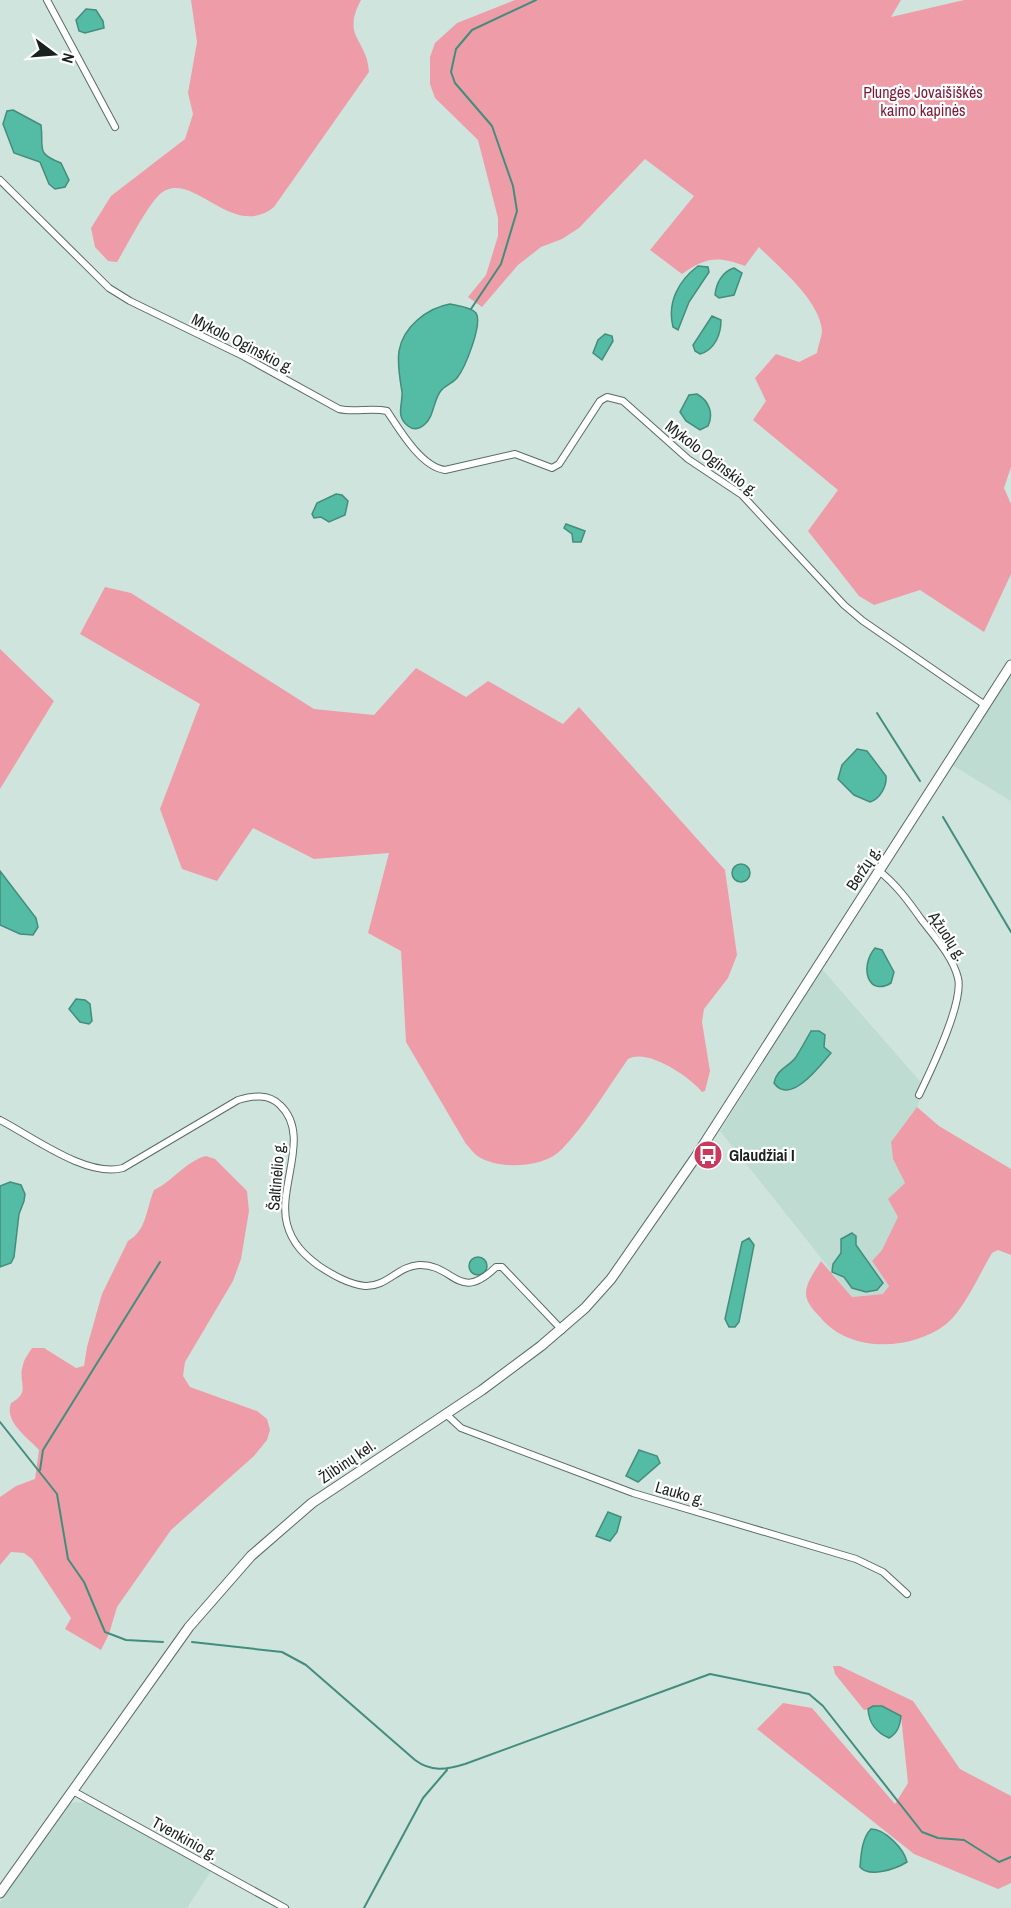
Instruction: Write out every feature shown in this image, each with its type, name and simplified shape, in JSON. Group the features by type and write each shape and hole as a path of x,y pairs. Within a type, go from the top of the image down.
{"main road":[{"name":"Beržų g.","path":"740,1088 1011,665"},
{"name":"Žlibinų kel.","path":"0,1893 189,1627 251,1556 312,1503 446,1414 562,1330 599,1293 623,1263 740,1088"}],"street":[{"path":"47,0 115,127"},
{"name":"Mykolo Oginskio g.","path":"0,180 109,288 130,301 243,356 339,409 354,412 375,408 387,411 409,444 438,469 445,470 515,454 552,468 560,464 600,401 607,397 623,401 688,459 742,495 844,604 863,621 985,705"},
{"name":"Ąžuolų g.","path":"879,871 897,888 937,940 959,981 957,997 937,1056 919,1095"},
{"name":"Šaltinėlio g.","path":"0,1120 91,1168 113,1171 123,1168 238,1100 257,1096 270,1098 286,1111 291,1122 293,1142 286,1193 286,1222 291,1237 310,1259 342,1280 363,1286 382,1284 414,1265 433,1267 458,1280 473,1284 496,1267 502,1267 562,1330"},
{"name":"Lauko g.","path":"446,1414 461,1428 596,1480 856,1559 883,1572 907,1594"},
{"name":"Tvenkinio g.","path":"73,1791 285,1908"}],"shaded area":[{"path":"86,9 96,10 103,21 104,28 85,33 79,31 76,20"},
{"path":"13,110 41,125 42,149 47,156 61,163 69,180 65,187 55,189 49,184 40,162 14,153 3,124 7,111"},
{"path":"698,266 708,267 709,272 689,302 678,330 673,327 673,301 685,278"},
{"path":"734,268 742,273 734,295 719,298 715,295 719,282 723,275"},
{"path":"450,304 468,308 476,313 478,319 472,346 457,378 440,392 427,422 420,427 412,428 404,422 401,414 402,392 398,361 401,342 417,320 441,306"},
{"path":"712,316 721,320 720,331 710,349 700,354 695,351 693,345"},
{"path":"605,334 612,336 613,341 602,360 593,353 598,340"},
{"path":"697,394 707,404 710,412 708,426 700,430 686,421 680,412 689,395"},
{"path":"336,494 342,495 348,501 345,515 329,522 321,517 314,518 312,514 317,503"},
{"path":"566,524 585,531 581,542 573,542 572,534 564,528"},
{"path":"1011,674 1011,801 952,765"},
{"path":"857,749 867,751 886,776 882,792 870,802 854,795 838,779 842,765"},
{"path":"737,864 745,864 750,869 748,880 737,882 732,877 732,869"},
{"path":"0,871 36,918 38,927 33,935 20,934 0,925"},
{"path":"875,948 882,950 894,972 891,983 883,986 877,986 868,978 868,963"},
{"path":"822,969 925,1087 917,1107 891,1142 893,1159 905,1183 899,1216 882,1250 872,1261 889,1286 884,1294 852,1297 720,1131"},
{"path":"76,999 85,1000 90,1004 92,1021 89,1024 80,1022 69,1009"},
{"path":"811,1031 819,1031 825,1035 824,1047 831,1053 804,1082 788,1090 781,1089 774,1083 775,1078 796,1057"},
{"path":"10,1182 21,1185 25,1194 19,1214 14,1257 11,1263 0,1267 0,1186"},
{"path":"852,1233 856,1236 856,1245 883,1283 877,1290 866,1292 852,1288 844,1277 832,1272 833,1264 841,1253 841,1239"},
{"path":"749,1238 754,1245 739,1322 735,1327 729,1327 725,1319 742,1242"},
{"path":"478,1257 484,1260 487,1266 484,1272 478,1275 472,1272 469,1266 472,1260"},
{"path":"639,1450 657,1456 660,1463 638,1482 626,1476"},
{"path":"608,1512 621,1517 617,1532 610,1541 596,1536"},
{"path":"873,1706 882,1706 901,1716 895,1734 889,1738 876,1730 871,1723 868,1709"},
{"path":"87,1803 211,1871 187,1908 0,1908 0,1902 69,1804"},
{"path":"871,1829 888,1836 902,1851 907,1862 890,1870 876,1872 860,1867 864,1842"}],"green space":[{"path":"191,0 361,0 356,13 354,31 364,52 369,72 274,207 258,215 243,216 227,211 184,189 171,188 154,201 117,262 108,261 95,247 91,228 111,196 185,139 193,114 188,93 197,42"},
{"name":"Plungės Jovaišiškės kaimo kapinės","path":"515,0 901,0 891,17 964,0 1011,0 1011,467 1004,488 1011,504 1011,574 984,632 920,590 874,605 859,596 808,531 838,490 753,420 766,401 755,378 776,354 799,362 817,353 822,330 814,307 787,274 759,247 745,266 712,260 698,264 682,274 650,250 694,196 645,159 579,228 562,239 541,247 518,265 482,307 468,297 486,275 498,236 498,218 478,140 435,98 430,84 430,57 435,43 457,23"},
{"path":"105,587 131,593 314,709 374,715 416,668 466,697 488,681 563,724 579,707 725,870 737,955 728,978 704,1009 702,1022 710,1071 705,1091 702,1092 678,1072 656,1060 646,1057 628,1059 580,1128 554,1155 545,1160 522,1165 498,1164 477,1156 466,1144 406,1042 401,951 368,933 389,853 314,859 253,828 217,881 182,869 160,809 200,704 80,634"},
{"path":"0,649 54,701 0,789"},
{"path":"917,1107 939,1126 1011,1169 1011,1255 998,1250 992,1253 971,1292 952,1319 931,1334 898,1343 863,1342 832,1329 811,1306 806,1297 806,1290 821,1261 852,1297 883,1294 889,1286 872,1261 882,1250 898,1217 888,1199 905,1183 893,1159 891,1142"},
{"path":"206,1156 215,1159 247,1191 249,1211 241,1259 233,1281 185,1362 183,1376 190,1387 257,1411 267,1419 270,1430 267,1440 254,1456 171,1530 117,1607 109,1634 101,1650 65,1629 71,1618 32,1559 24,1553 11,1552 0,1565 0,1497 16,1486 35,1479 39,1450 14,1423 11,1417 11,1403 21,1395 23,1365 32,1348 44,1348 76,1368 84,1366 102,1294 128,1241 142,1225 154,1190 192,1162"},
{"path":"833,1666 840,1666 913,1701 960,1769 1011,1796 1011,1883 998,1889 914,1854 757,1729 783,1703 812,1708 895,1804 908,1783 901,1716 882,1706 864,1710 835,1674"}],"waterway":[{"path":"471,309 501,264 517,211 513,186 492,126 455,83 451,72 456,49 472,30 536,0"},
{"path":"877,713 920,781"},
{"path":"943,817 1011,932"},
{"path":"40,1470 43,1450 160,1262"},
{"path":"0,1422 57,1494 68,1559 84,1582 105,1632 126,1640 163,1642"},
{"path":"192,1642 282,1652 306,1665 415,1760 427,1767 439,1769 465,1764 710,1674 809,1694 823,1706 922,1832 938,1838 964,1840 999,1862 1011,1857"},
{"path":"364,1908 423,1798 447,1770"}],"place":[{"name":"Glaudžiai I","path":"708,1155"}]}
